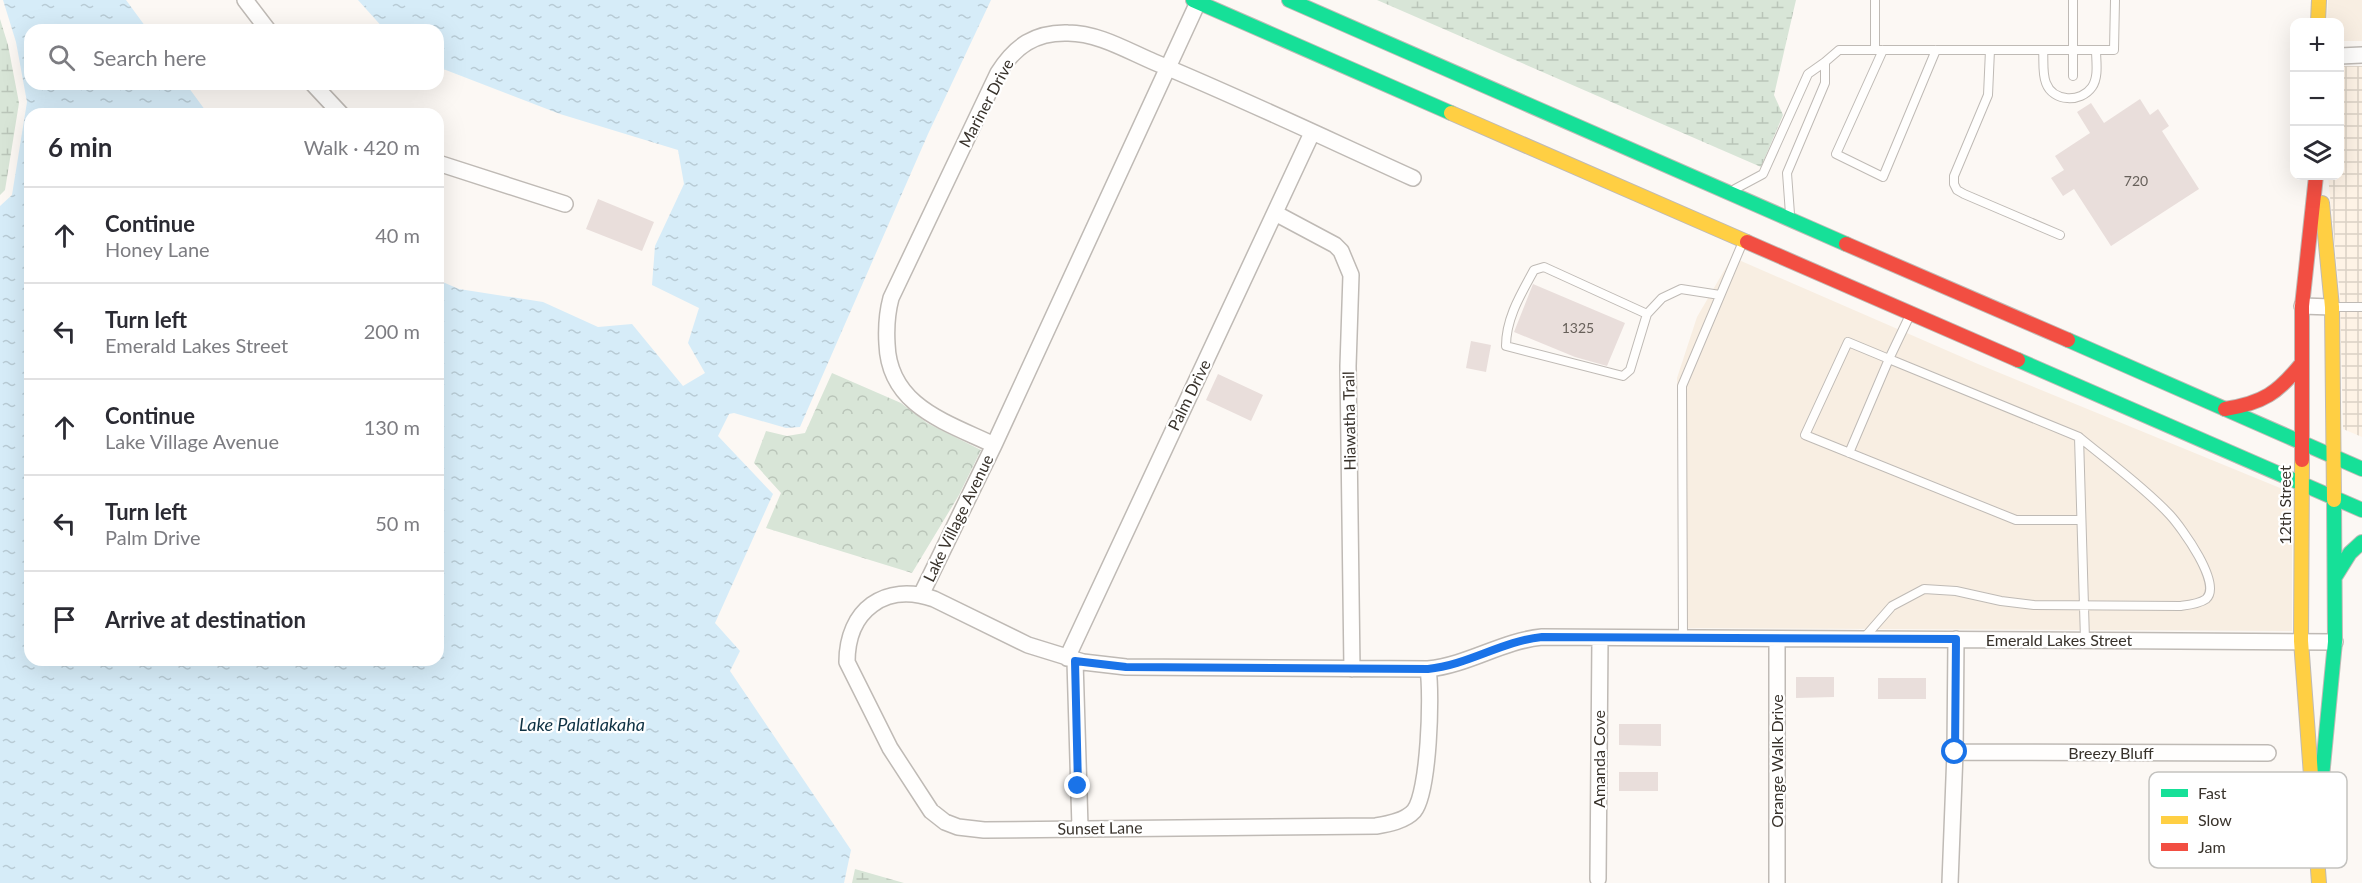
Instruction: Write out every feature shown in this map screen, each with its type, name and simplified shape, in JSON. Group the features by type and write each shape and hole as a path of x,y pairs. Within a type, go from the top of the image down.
{"main road":[{"path":"1289,0 2362,469"},
{"path":"2318,18 2319,0"},
{"path":"1197,1 2362,510"},
{"name":"12th Street","path":"2312,772 2301,641 2302,306 2317,180"},
{"name":"12th Street","path":"2317,180 2332,307 2334,456 2335,642 2323,772"},
{"path":"2225,409 2251,405 2272,396 2302,363"},
{"path":"2335,577 2350,553 2362,542"},
{"name":"12th Street","path":"2318,868 2319,883"}],"street":[{"path":"245,0 263,24"},
{"name":"Lake Village Avenue","path":"1197,1 1169,69 921,595 1028,645 1071,660 1126,667 1428,669"},
{"name":"Mariner Drive","path":"994,444 930,414 898,387 891,374 886,328 891,298 998,73 1008,57 1035,36 1052,33 1091,36 1413,178"},
{"path":"2344,56 2362,55"},
{"path":"319,90 335,108"},
{"name":"Palm Drive","path":"1080,827 1071,660 1312,133"},
{"path":"444,165 565,204"},
{"name":"Hiawatha Trail","path":"1275,213 1335,245 1345,258 1351,275 1348,366 1352,669"},
{"path":"2302,306 2332,307"},
{"name":"Sunset Lane","path":"921,595 905,593 888,596 866,609 847,647 847,662 890,748 931,811 952,824 975,829 1376,826 1389,824 1408,816 1415,810 1421,795 1429,705 1428,669"},
{"name":"Amanda Cove","path":"1598,879 1600,638"},
{"name":"Emerald Lakes Street","path":"1428,669 1466,662 1513,642 1527,639 2335,642"},
{"name":"Orange Walk Drive","path":"1777,639 1777,883"},
{"path":"1950,883 1956,639"},
{"name":"Breezy Bluff","path":"1955,752 2268,753"}],"lane":[{"path":"1875,0 1879,50 1836,154 1883,177 1936,50"},
{"path":"2073,0 2073,76"},
{"path":"1730,192 1763,174 1808,74 1839,50 2115,50 2115,0"},
{"path":"1990,50 1988,95 1955,169 1954,184 1957,190 1964,194 2060,235"},
{"path":"2043,50 2046,83 2057,96 2068,99 2078,98 2093,86 2096,76 2096,50"},
{"path":"1790,218 1787,173 1825,83 1825,62"},
{"path":"1683,639 1682,386 1744,240"},
{"path":"1647,314 1544,267 1534,270 1517,299 1506,332 1506,346 1623,376 1629,370 1647,314 1662,298 1681,289 1720,295"},
{"path":"2332,307 2362,308"},
{"path":"1849,453 1911,313"},
{"path":"1863,639 1892,606 1924,589 1956,591 2001,601 2034,605 2180,606 2197,603 2206,598 2210,588 2206,571 2192,545 2170,515 2079,436 1848,342 1805,435 2016,520 2080,520"},
{"path":"2079,436 2085,640"}],"shaded area":[{"path":"2328,0 2362,0 2362,41 2344,41 2344,18 2327,18"},
{"path":"2344,66 2362,66 2362,437 2343,429 2340,297 2328,180 2344,180"},
{"path":"1732,257 1978,364 2292,493 2292,631 1680,628 1677,378 1697,317"}],"green space":[{"path":"1377,0 1796,0 1774,95 1783,115 1761,167"},
{"path":"0,19 8,45 19,103 5,190 0,195"},
{"path":"832,373 901,403 927,423 981,450 959,495 912,573 766,528 781,493 754,463 766,431 787,436 805,433"},
{"path":"855,869 904,883 852,883"}],"water":[{"name":"Lake Palatlakaha","path":"3,0 126,0 144,24 24,24 24,86 16,42"},
{"name":"Lake Palatlakaha","path":"358,0 991,0 928,134 800,427 786,428 734,413 729,414 718,436 773,494 715,623 740,651 730,671 851,850 844,883 0,883 0,206 12,195 24,121 24,666 444,666 444,283 459,289 543,302 598,327 632,324 683,386 705,373 688,343 699,308 652,285 655,246 684,184 678,150 560,114 444,69 444,24 380,24"},
{"name":"Lake Palatlakaha","path":"25,90 190,90 204,108 26,108"}],"building":[{"path":"2140,99 2150,115 2158,109 2169,126 2162,131 2199,189 2111,246 2074,189 2063,196 2051,178 2064,170 2055,156 2090,133 2077,112 2091,103 2104,123"},
{"path":"598,199 654,222 642,251 586,229"},
{"path":"1533,284 1625,323 1607,366 1575,357 1514,332"},
{"path":"1471,341 1491,345 1486,372 1466,368"},
{"path":"1218,374 1263,395 1251,421 1206,400"},
{"path":"1796,677 1834,677 1834,697 1796,698"},
{"path":"1878,678 1926,678 1926,699 1878,699"},
{"path":"1619,724 1661,724 1661,746 1619,745"},
{"path":"1619,772 1658,772 1658,791 1619,791"}],"traffic: fast":[{"path":"1193,0 1451,113"},
{"path":"1289,0 1846,244"},
{"path":"2068,340 2362,469"},
{"path":"2018,360 2362,510"},
{"path":"2322,772 2335,642 2334,500"},
{"path":"2335,577 2350,553 2362,542"}],"traffic: slow":[{"path":"2318,18 2319,0"},
{"path":"1451,113 1747,242"},
{"path":"2322,203 2332,307 2334,500"},
{"path":"2302,460 2301,641 2311,772"},
{"path":"2318,868 2319,883"}],"traffic: jam":[{"path":"2302,460 2302,306 2316,180"},
{"path":"1747,242 2018,360"},
{"path":"1846,244 2068,340"},
{"path":"2225,409 2250,404 2269,395 2285,382 2302,363"}],"route":[{"path":"1078,786 1075,661 1126,667 1428,669 1466,662 1513,642 1542,637 1956,639 1955,752"}]}
